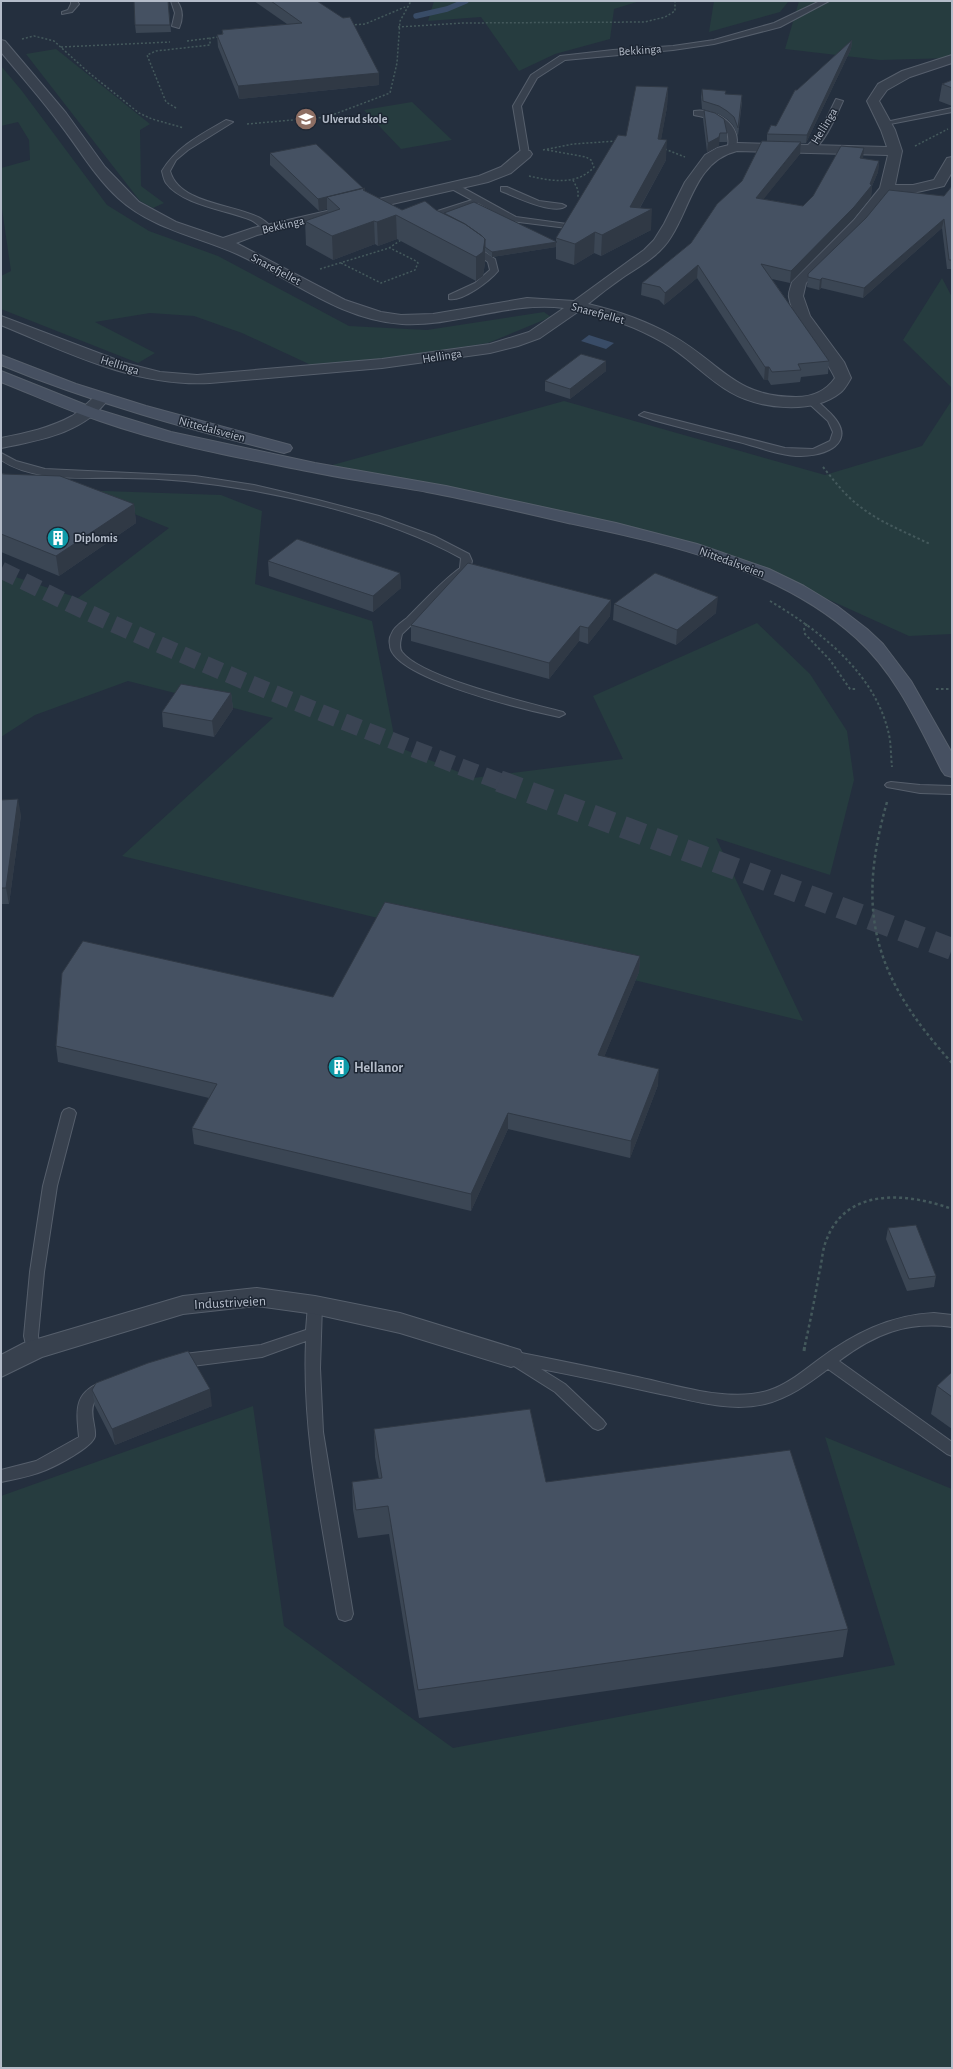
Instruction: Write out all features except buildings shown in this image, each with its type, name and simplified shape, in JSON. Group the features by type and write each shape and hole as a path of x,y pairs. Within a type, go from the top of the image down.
{"main road":[{"name":"Nittedalsveien","path":"1,360 101,398 209,428 357,465 426,487"},
{"name":"Nittedalsveien","path":"1,376 119,423 201,444 345,474 426,487 679,544 745,566 811,597 845,621 888,661 914,696 952,771"}],"street":[{"name":"Snarefjellet","path":"1,44 30,76 124,197 136,207 170,225 224,243 261,260 353,310 375,316 401,319 439,318 531,302 549,302 576,306 613,316 658,334 684,349 734,387 749,395 777,401 810,400 833,392 843,378 836,362 803,316 796,296 799,282 859,223 888,189 896,151"},
{"path":"896,151 885,124 873,101 882,87 906,74 952,59"},
{"name":"Hellinga","path":"1,320 86,354 136,371 162,377 192,378 411,361 505,346 534,336 618,274 648,255 664,236 702,164 713,155 732,148 896,151"},
{"name":"Bekkinga","path":"224,243 269,229 490,177 506,170 525,154"},
{"path":"888,189 913,189 939,183 952,161"},
{"path":"19,438 50,416 72,405 101,398"},
{"path":"1,443 52,430 90,412 101,398"},
{"name":"Industriveien","path":"1,1367 33,1350 105,1326 183,1305 257,1298 316,1305 400,1323 511,1357"}],"lane":[{"path":"64,13 70,11 75,4 74,1"},
{"path":"174,1 179,14 176,26"},
{"name":"Bekkinga","path":"525,154 517,106 534,77 563,58 613,52 673,48 729,39 777,25 826,1"},
{"name":"Hellinga","path":"808,150 815,145 833,115 839,101"},
{"path":"885,124 952,110"},
{"path":"697,113 725,120 729,125 732,137 732,148"},
{"path":"228,122 171,160 167,168 166,176 170,184 178,191 191,197 255,218 269,229"},
{"path":"453,186 514,219 567,226"},
{"path":"504,189 524,199 537,203 562,206"},
{"path":"498,210 512,206 524,199"},
{"path":"433,226 424,218 479,200"},
{"path":"452,298 486,279 492,274 494,267 488,257 459,240"},
{"path":"644,415 787,452 798,453 819,451 836,440 836,426 831,418 810,400"},
{"path":"1,456 14,465 45,472 184,478 242,486 332,507 411,529 452,548 465,556 467,561 465,569 453,578 397,633 394,642 397,653 406,660 446,680 517,704 559,714"},
{"path":"891,785 920,789 952,790"},
{"path":"33,1350 31,1336 37,1272 50,1186 69,1113"},
{"path":"316,1305 312,1360 315,1431 324,1500 345,1614"},
{"path":"511,1357 712,1398 763,1398 784,1391 808,1376 852,1343 876,1331 899,1323 921,1319 943,1319 952,1321"},
{"path":"162,1368 184,1360 262,1351 313,1333"},
{"path":"511,1357 560,1388 598,1424"},
{"path":"828,1361 952,1450"},
{"path":"1,1476 40,1466 85,1441 87,1437 85,1405 88,1398 94,1391 124,1380"}],"path":[{"path":"350,25 365,24 405,7 411,1"},
{"path":"398,28 469,22 645,22 666,17 675,11 675,1"},
{"path":"228,122 256,124 327,117 390,93 397,59 399,22 405,7"},
{"path":"20,43 25,37 34,36 54,41 88,72 139,113 152,119 209,134"},
{"path":"184,41 225,36"},
{"path":"176,108 166,102 147,55 156,51 210,45 210,38"},
{"path":"61,47 176,42"},
{"path":"896,151 908,150 952,128"},
{"path":"525,154 573,144 623,141"},
{"path":"658,146 702,164"},
{"path":"506,170 540,178 566,181 583,177 594,167 591,160 586,157 546,149"},
{"path":"389,248 416,261 418,263 415,270 381,283 341,263 389,248 398,241 433,226"},
{"path":"819,451 823,467 840,488 856,504 887,523 930,544"},
{"path":"768,600 807,624 829,642 866,682 876,699 888,731 892,765 891,785 876,845 871,885 871,906 878,943 892,980 904,1003 932,1042 952,1063"},
{"path":"807,624 804,628 805,634 830,660 847,685 850,688 856,688"},
{"path":"936,689 952,689"},
{"path":"808,1376 803,1355 822,1256 831,1228 838,1218 845,1211 857,1204 889,1197 921,1198 952,1209"}],"green space":[{"path":"434,1 640,1 614,9 610,39 555,54 519,71 481,17 428,21"},
{"path":"714,1 788,2 780,12 709,32"},
{"path":"799,1 952,1 952,58 880,60 785,49"},
{"path":"56,49 150,124 140,130 141,186 164,203 153,208 140,201 26,54"},
{"path":"1,66 22,91 107,205 149,231 218,256 349,326 427,330 544,312 551,317 488,343 397,357 311,365 242,333 194,316 150,313 95,322 155,353 138,363 1,309 1,276 11,271 1,202 1,168 30,160 29,140 18,122 1,126"},
{"path":"412,102 452,140 401,149 364,110"},
{"path":"942,278 952,297 952,388 903,340"},
{"path":"952,400 952,634 909,636 814,593 693,548 318,469 564,401 825,475 922,446"},
{"path":"75,490 221,495 262,511 255,584 372,621 396,746 473,778 623,759 593,696 757,623 810,674 847,731 854,780 830,875 716,838 803,1021 122,856 273,718 128,681 35,715 1,737 1,572 78,598 169,528"},
{"path":"253,1406 284,1626 453,1748 895,1665 825,1437 952,1489 952,2068 1,2068 1,1496"}],"water":[{"path":"589,335 614,343 606,349 581,341"}],"waterway":[{"path":"416,16 447,9 466,1"}],"tunnel":[{"path":"1,570 89,613 213,668 356,727 501,782"},
{"path":"499,781 952,949"}],"place":[{"name":"Ulverud skole","path":"306,119"},
{"name":"Diplomis","path":"58,538"},
{"name":"Hellanor","path":"339,1067"}]}
